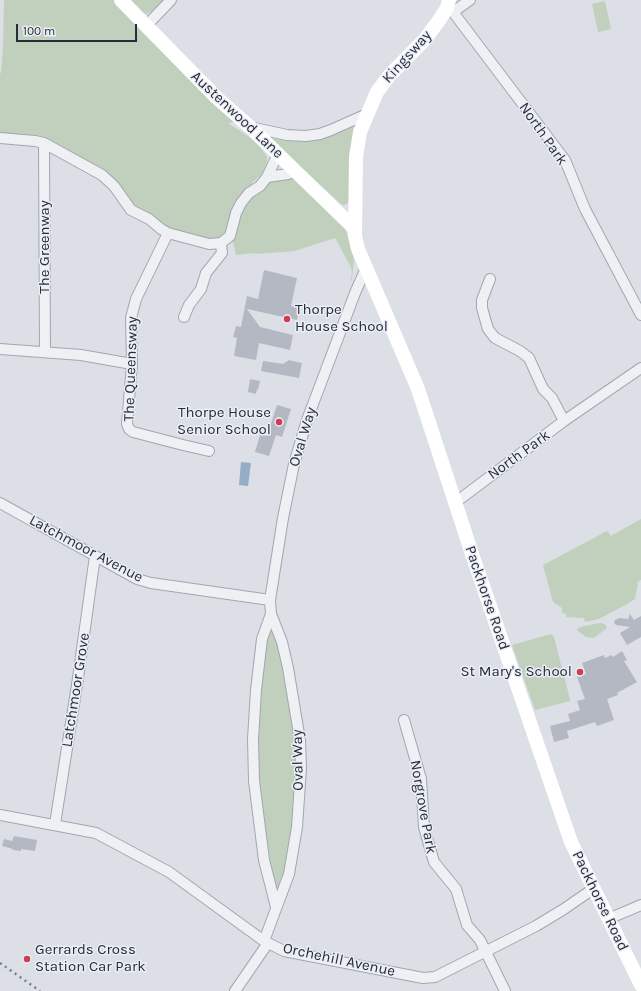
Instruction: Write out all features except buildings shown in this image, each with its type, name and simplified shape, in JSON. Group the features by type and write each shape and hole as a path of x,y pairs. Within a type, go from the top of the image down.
{"main road":[{"name":"Austenwood Lane","path":"121,0 216,98 250,127 354,228"},
{"name":"Kingsway","path":"354,228 356,157 360,132 367,114 377,92 389,76 426,38 450,7"},
{"name":"Packhorse Road","path":"354,228 358,249 418,389 473,557 571,842 641,985"}],"street":[{"path":"146,26 171,0"},
{"path":"450,7 470,0"},
{"name":"North Park","path":"450,7 565,160 585,209 641,315"},
{"path":"250,127 287,135 306,136 320,134 367,114"},
{"path":"0,138 44,143 102,175 114,186 131,210 149,219 168,233 209,244 222,243 230,236 236,213 241,203 267,177 278,154"},
{"name":"The Greenway","path":"44,143 45,352"},
{"path":"267,177 297,172"},
{"name":"The Queensway","path":"168,233 136,298 131,318 132,364 127,424 129,429 133,432 209,450"},
{"path":"184,317 189,305 201,289 206,273 222,253 222,243"},
{"name":"Oval Way","path":"236,991 266,942 276,907 289,874 297,827 301,768 300,740 288,668 282,642 271,614 270,600 283,518 294,464 307,420 355,293 366,268"},
{"path":"490,279 482,300 482,308 488,329 495,338 529,358 543,389 552,398 564,421"},
{"path":"0,349 81,355 132,364"},
{"name":"North Park","path":"456,502 564,421 641,368"},
{"name":"Latchmoor Avenue","path":"0,503 137,579 151,584 270,600"},
{"name":"Latchmoor Grove","path":"55,824 77,685 95,556"},
{"name":"Oval Way","path":"271,614 262,639 256,690 253,739 254,781 264,860 276,907"},
{"name":"Norgrove Park","path":"404,720 421,779 424,827 434,862 456,889 467,925 480,940 505,991"},
{"name":"Orchehill Avenue","path":"0,815 55,824 96,833 169,872 266,942 284,951 424,978 435,977 536,926 593,889"},
{"path":"608,919 641,905"}],"green space":[{"path":"4,0 114,0 144,34 235,122 228,123 248,136 260,147 267,157 267,162 263,173 253,182 233,211 223,239 211,242 174,232 128,206 105,173 72,154 0,133 0,74 3,48"},
{"path":"131,0 164,0 153,11 146,14 143,13"},
{"path":"605,1 611,29 598,32 592,4"},
{"path":"355,123 349,200 347,204 343,205 262,132 280,136"},
{"path":"294,178 338,219 345,229 352,249 354,261 352,278 350,283 352,273 351,267 335,238 295,251 236,255 233,237 244,204 271,180"},
{"path":"641,519 641,580 637,582 638,584 635,599 599,619 585,622 584,618 566,617 566,614 562,613 562,608 553,602 543,565 607,531 611,536"},
{"path":"600,623 605,624 607,628 594,638 586,637 577,629 580,627"},
{"path":"270,631 274,631 284,665 296,749 297,780 292,833 282,887 279,889 275,887 258,781 257,741 263,665 265,643"},
{"path":"551,634 554,637 570,701 535,710 512,645"}],"water":[{"path":"241,462 251,463 248,486 239,485"}],"railway":[{"path":"0,963 40,991"}],"place":[{"name":"Thorpe House School","path":"287,319"},
{"name":"Thorpe House Senior School","path":"279,422"},
{"name":"St Mary's School","path":"580,672"},
{"name":"Gerrards Cross Station Car Park","path":"27,959"}]}
